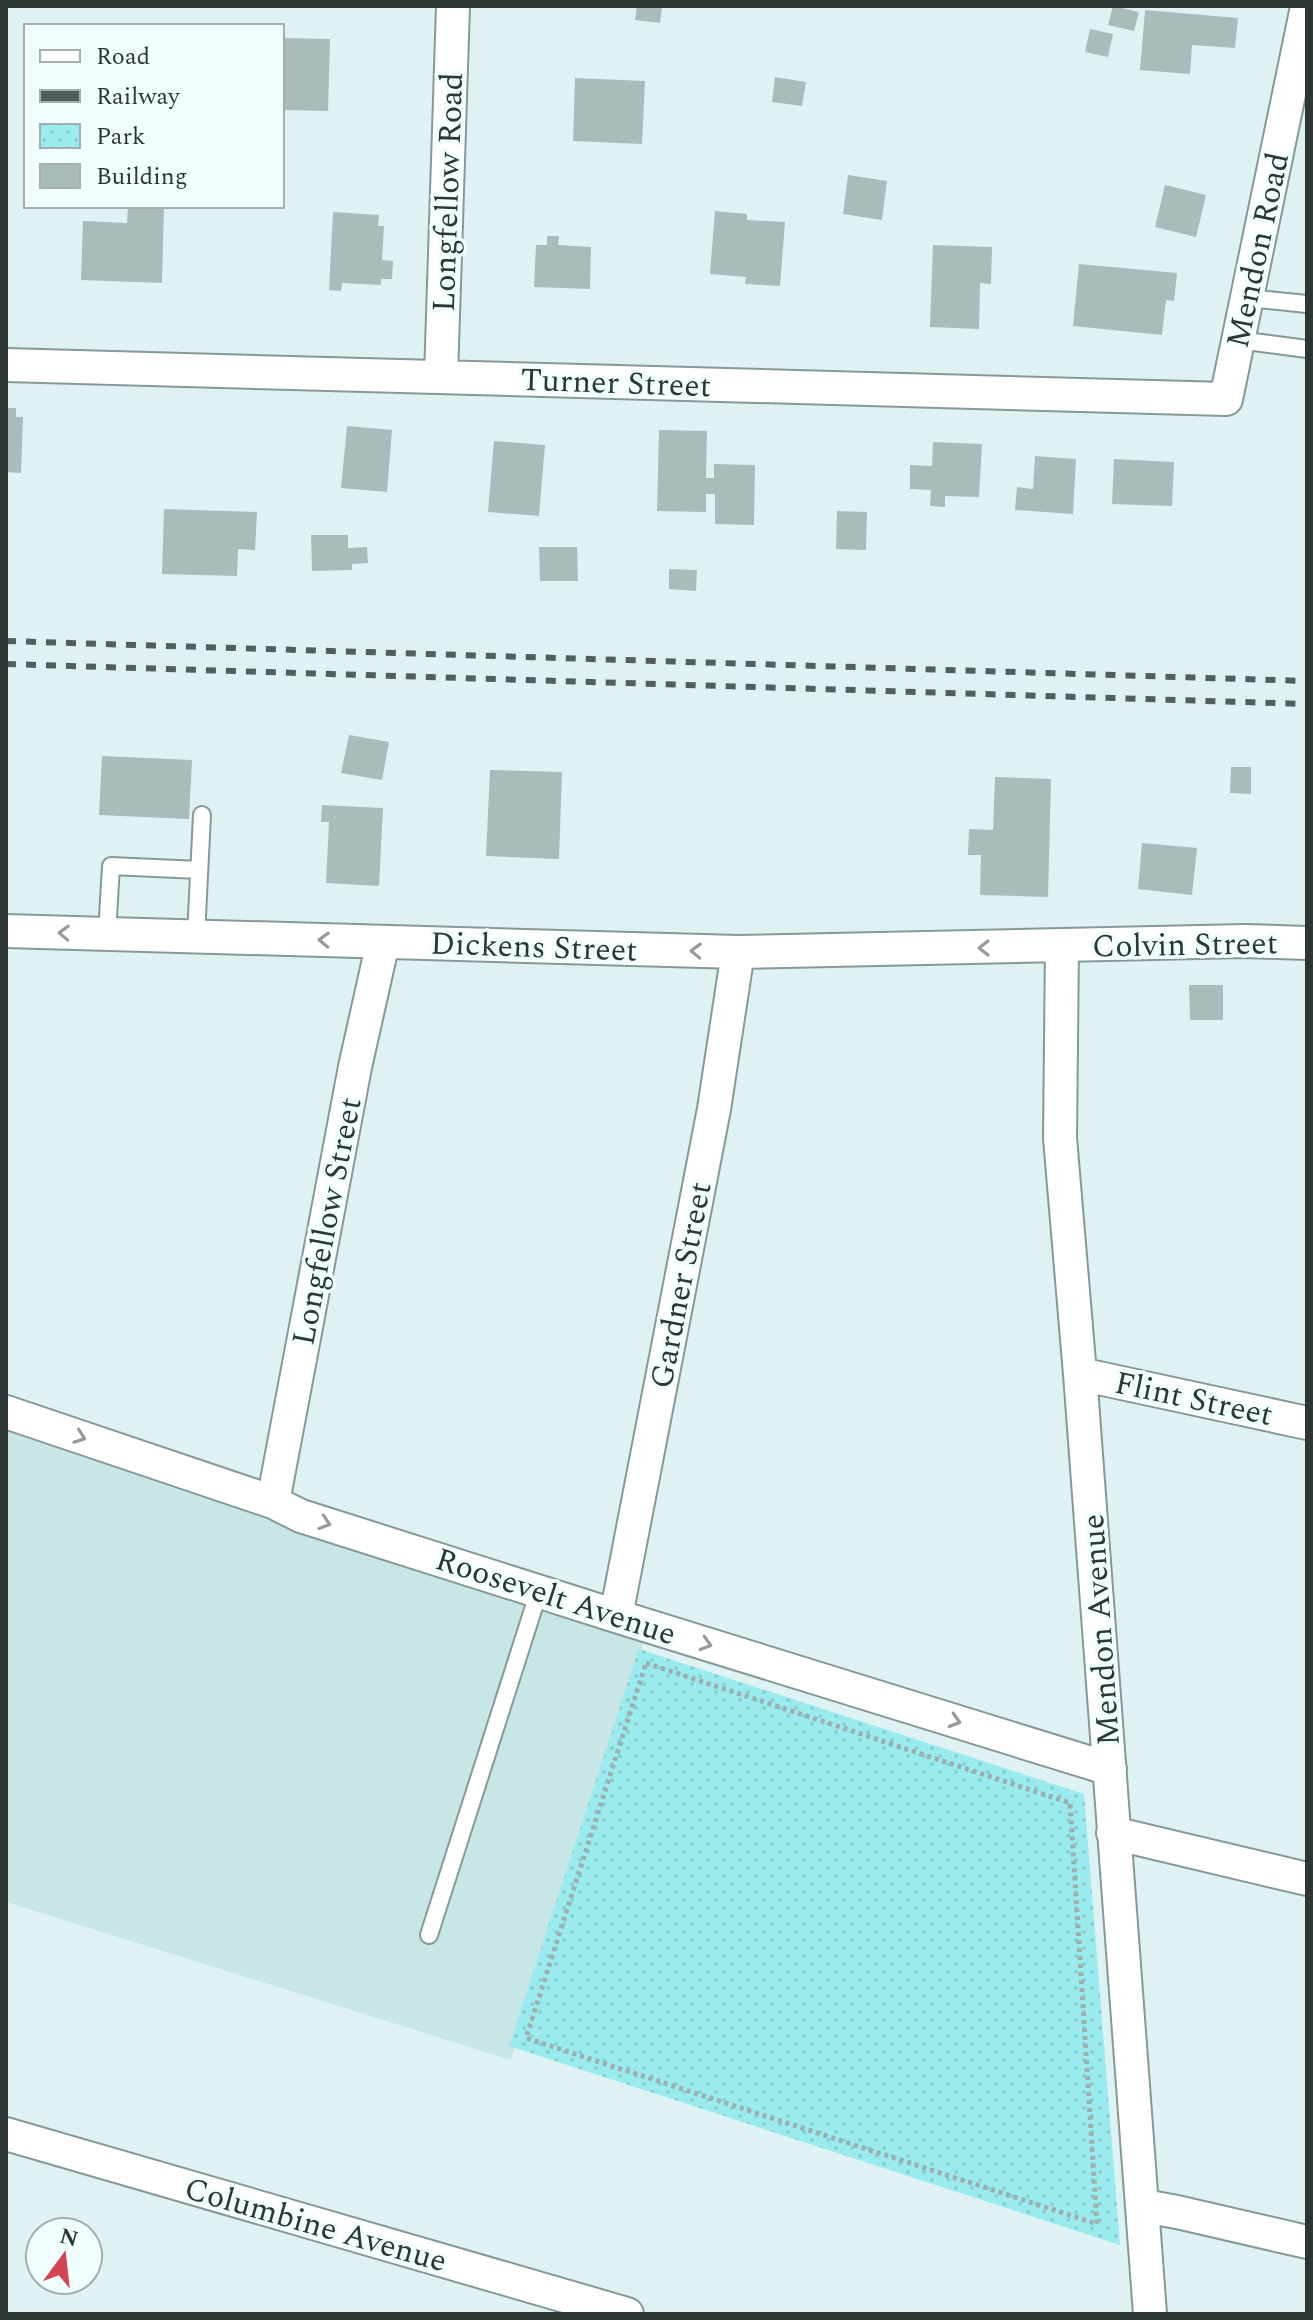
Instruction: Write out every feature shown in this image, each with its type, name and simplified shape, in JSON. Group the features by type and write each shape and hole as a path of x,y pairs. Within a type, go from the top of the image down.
{"street":[{"name":"Longfellow Road","path":"441,377 453,6"},
{"name":"Mendon Road","path":"1226,399 1307,7"},
{"name":"Turner Street","path":"6,365 1226,399"},
{"name":"Dickens Street","path":"6,931 738,952 1062,947"},
{"name":"Colvin Street","path":"1062,947 1245,941 1307,943"},
{"name":"Longfellow Street","path":"273,1502 355,1067 383,942"},
{"name":"Mendon Avenue","path":"1062,947 1060,1138 1150,2314"},
{"name":"Gardner Street","path":"616,1616 714,1109 738,952"},
{"name":"Flint Street","path":"1080,1374 1307,1423"},
{"name":"Roosevelt Avenue","path":"6,1412 273,1502 301,1516 1110,1769"},
{"path":"1113,1833 1307,1879"},
{"name":"Columbine Avenue","path":"6,2134 627,2314"},
{"path":"1144,2206 1307,2242"}],"lane":[{"path":"1247,298 1307,304"},
{"path":"1238,340 1307,349"},
{"path":"196,936 202,815"},
{"path":"107,934 111,866 199,870"},
{"path":"429,1935 539,1591"}],"path":[{"path":"646,1663 1070,1803 1097,2224 526,2038 646,1663"}],"shaded area":[{"path":"6,1423 648,1628 511,2060 6,1902"}],"green space":[{"path":"639,1649 1084,1794 1120,2245 509,2046"}],"building":[{"path":"637,6 662,6 660,23 635,20"},
{"path":"1113,6 1139,12 1134,31 1108,25"},
{"path":"1145,10 1238,18 1235,48 1192,45 1190,74 1140,70"},
{"path":"1090,29 1113,34 1108,57 1085,52"},
{"path":"284,38 330,39 328,111 284,110"},
{"path":"775,77 806,82 802,106 772,102"},
{"path":"575,78 645,81 642,144 573,141"},
{"path":"848,175 887,181 882,220 843,214"},
{"path":"1165,185 1206,195 1196,237 1155,227"},
{"path":"128,208 164,208 162,283 81,280 83,221 127,223"},
{"path":"715,211 747,214 747,220 785,222 780,286 745,284 746,277 710,274"},
{"path":"333,212 379,215 378,226 384,226 382,260 393,261 392,279 381,279 381,285 342,283 341,291 329,290"},
{"path":"547,236 559,236 558,245 591,247 590,289 534,287 536,245 547,245"},
{"path":"933,245 992,247 991,284 980,283 979,329 930,327"},
{"path":"1079,264 1177,273 1174,301 1166,300 1162,335 1073,326"},
{"path":"6,408 16,408 16,417 23,417 21,473 6,472"},
{"path":"347,426 392,430 387,492 341,488"},
{"path":"659,430 707,431 706,478 714,478 714,464 755,465 754,525 715,524 715,494 706,494 706,512 657,511"},
{"path":"494,441 545,445 539,516 488,512"},
{"path":"933,442 982,444 979,497 945,496 945,507 930,506 931,490 910,489 910,465 932,466"},
{"path":"1035,456 1076,459 1073,514 1015,510 1017,487 1033,489"},
{"path":"1114,459 1174,462 1172,506 1112,504"},
{"path":"164,509 257,512 255,550 238,549 237,576 162,574"},
{"path":"837,511 867,512 866,550 836,549"},
{"path":"311,535 348,535 348,548 367,547 368,563 352,564 352,570 312,571"},
{"path":"539,547 577,547 578,581 540,581"},
{"path":"669,569 697,570 696,591 669,589"},
{"path":"349,735 389,742 382,780 341,773"},
{"path":"102,756 192,760 189,819 99,815"},
{"path":"1231,767 1251,767 1251,794 1230,793"},
{"path":"490,770 562,772 559,859 486,856"},
{"path":"995,777 1051,779 1048,897 980,895 981,855 968,855 969,829 993,830"},
{"path":"322,805 383,808 379,886 326,883 329,822 321,822"},
{"path":"1142,843 1197,848 1192,895 1138,889"},
{"path":"1189,985 1223,985 1223,1020 1190,1020"}],"railway":[{"path":"6,641 1307,681"},
{"path":"6,664 1307,704"}]}
